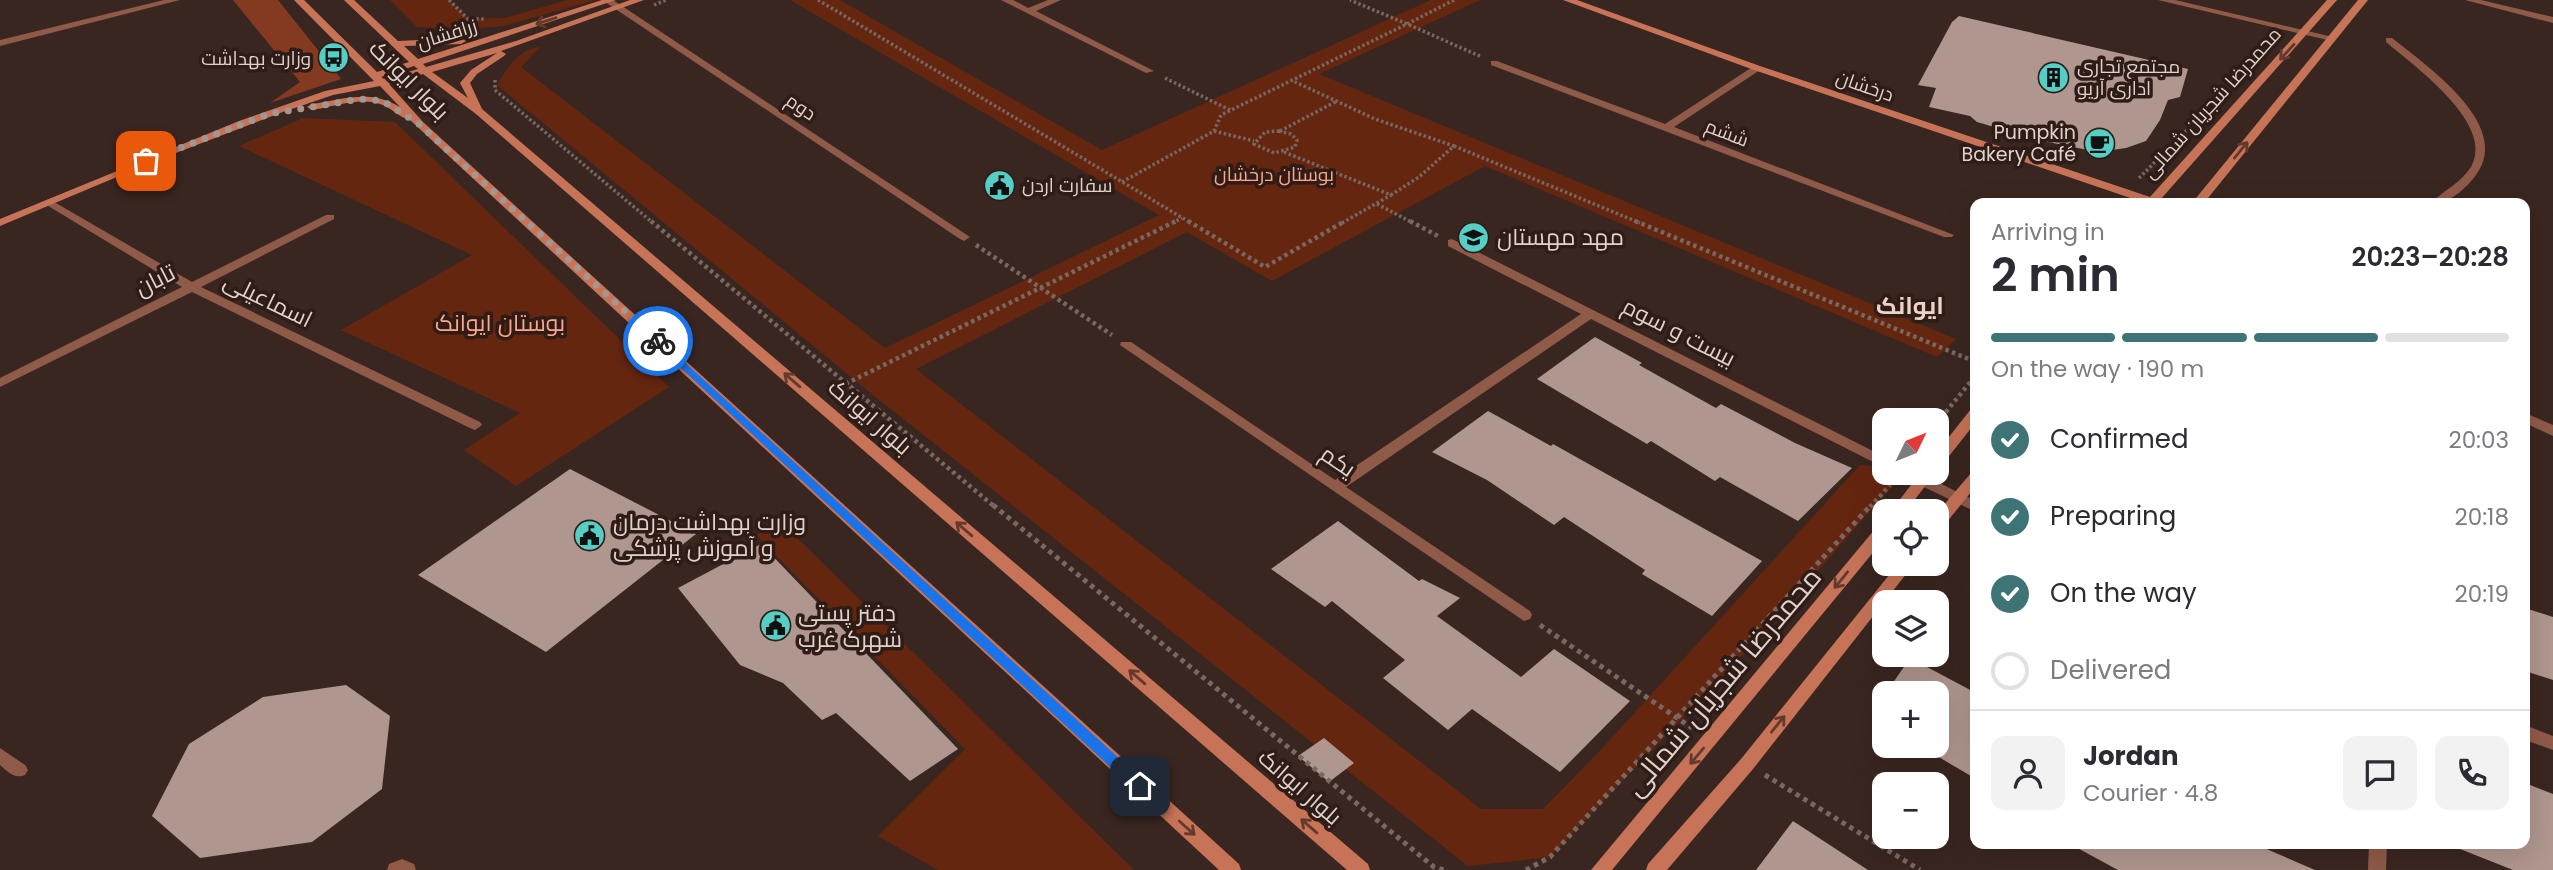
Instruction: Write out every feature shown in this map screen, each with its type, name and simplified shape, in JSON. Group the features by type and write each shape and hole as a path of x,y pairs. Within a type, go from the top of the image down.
{"main road":[{"name":"بلوار ایوانک","path":"299,0 419,124 1233,870"},
{"name":"بلوار ایوانک","path":"349,0 394,44 480,112 1361,870"},
{"name":"زرافشان","path":"421,66 508,33 611,2 639,0"},
{"name":"درخشان","path":"1568,0 1757,68 2142,198"},
{"name":"محمدرضا شجریان شمالی","path":"2158,198 2332,0"},
{"path":"2202,198 2363,0"},
{"name":"زرافشان","path":"421,66 519,43 611,2"},
{"path":"394,44 464,41 508,33"},
{"path":"480,112 465,83 474,72 519,43"},
{"path":"0,223 170,150 269,114 421,66"},
{"path":"269,114 360,99 383,101 419,124"},
{"path":"1950,445 1970,420"},
{"path":"1949,509 1970,483"},
{"path":"1908,499 1919,485"},
{"name":"محمدرضا شجریان شمالی","path":"1600,870 1872,543"},
{"path":"1655,870 1747,764 1896,576"}],"street":[{"path":"0,43 175,0"},
{"path":"1006,0 1149,71"},
{"path":"1028,11 1056,0"},
{"path":"2163,0 2332,38"},
{"path":"2470,0 2553,20"},
{"name":"دوم","path":"611,2 964,237"},
{"path":"2389,40 2458,102 2479,131 2481,156 2464,183 2444,198"},
{"name":"ششم","path":"1494,63 1948,235"},
{"path":"1666,128 1757,68"},
{"name":"اسماعیلی","path":"49,202 190,286 475,425"},
{"name":"تابان","path":"0,383 330,217"},
{"name":"بیست و سوم","path":"1452,243 1872,456"},
{"path":"1335,487 1591,313"},
{"name":"یکم","path":"1126,345 1524,615"},
{"path":"2530,420 2553,431"},
{"path":"1937,485 1970,504"},
{"path":"2530,734 2553,743"},
{"path":"0,755 19,770"},
{"path":"2377,870 2378,849"},
{"path":"396,870 402,867 407,870"}],"path":[{"path":"449,0 468,19 486,19"},
{"path":"818,0 1265,267 1377,204 1419,177 1454,146"},
{"path":"1350,0 1494,63"},
{"path":"1122,182 1214,131 1221,115 1230,110 1454,0"},
{"path":"1149,71 1230,110"},
{"path":"498,74 493,83 495,90 845,384 1434,867 1444,870"},
{"path":"1293,81 1376,120 1454,146 1970,360"},
{"path":"1254,141 1260,134 1279,131 1338,101"},
{"path":"1214,131 1254,141 1262,151 1283,152 1391,195"},
{"path":"1279,131 1291,134 1297,141 1295,147 1283,152"},
{"path":"1377,204 1452,243"},
{"path":"814,399 1182,218"},
{"path":"964,237 1126,345"},
{"path":"1949,408 1970,382"},
{"path":"1527,870 1550,856 1890,485"},
{"path":"1524,615 1710,740"},
{"path":"1747,764 1920,870"}],"green space":[{"path":"390,0 449,0 469,19 505,18 567,0 595,0 504,26 456,30 417,27"},
{"name":"بوستان درخشان","path":"790,0 840,0 1102,150 1431,0 1480,0 1319,74 1956,339 1937,357 1485,166 1272,281 1187,232 916,369 1481,809 1543,809 1597,754 1860,465 1872,466 1872,485 1893,485 1881,499 1872,499 1872,509 1756,641 1550,857 1468,866 868,391 497,85 520,55 540,47 521,67 885,348 1159,215"},
{"name":"بوستان ایوانک","path":"303,118 395,122 669,387 516,486 464,450 520,413 341,330 472,255 239,146"},
{"path":"780,521 1134,870 938,870 878,836 965,749 756,535"}],"shaded area":[{"path":"233,0 278,0 341,79 270,103 300,82"}],"building":[{"name":"مجتمع تجاری اداری آريو","path":"1959,16 2188,69 2180,97 2168,100 2160,120 2146,141 2126,148 2098,152 2038,140 1977,122 1970,116 1929,107 1936,88 1918,85 1952,22"},
{"path":"1595,337 1716,408 1721,404 1795,443 1852,468 1798,521 1720,477 1715,481 1651,441 1647,444 1537,379"},
{"path":"1488,411 1551,446 1553,444 1762,561 1712,616 1642,574 1645,570 1564,517 1554,525 1487,480 1432,452"},
{"path":"570,469 696,534 546,652 418,575"},
{"path":"1338,521 1419,581 1422,579 1460,598 1437,616 1521,677 1554,649 1630,701 1560,772 1472,709 1448,730 1383,678 1405,660 1332,601 1325,607 1271,569"},
{"name":"دفتر پستی شهرک غرب","path":"761,544 958,749 910,781 836,713 822,720 783,683 740,665 678,588"},
{"path":"2530,610 2553,617 2553,680 2530,673"},
{"path":"1904,667 1927,667 1970,690 1970,775 1940,758 1949,758 1949,681 1894,681"},
{"path":"346,685 390,716 382,789 312,842 200,858 152,816 189,744 263,697"},
{"path":"1324,738 1354,763 1329,782 1298,756"},
{"path":"2530,785 2553,794 2553,870 2513,870 2460,849 2530,849"},
{"path":"1793,821 1868,870 1756,870"},
{"path":"2079,849 2267,849 2315,870 2118,870"}],"way so far":[{"path":"146,161 269,114 360,99 383,101 419,124 658,341"}],"place":[{"name":"وزارت بهداشت","path":"334,58"},
{"name":"مجتمع تجاری اداری آريو","path":"2054,77"},
{"name":"Pumpkin Bakery Café","path":"2099,143"},
{"name":"سفارت اردن","path":"999,185"},
{"name":"مهد مهستان","path":"1474,237"},
{"name":"وزارت بهداشت درمان و آموزش پزشکی","path":"590,535"},
{"name":"دفتر پستی شهرک غرب","path":"775,626"}],"district":[{"name":"ایوانک","path":"1910,305"}],"route":[{"path":"658,341 1140,786"}]}
